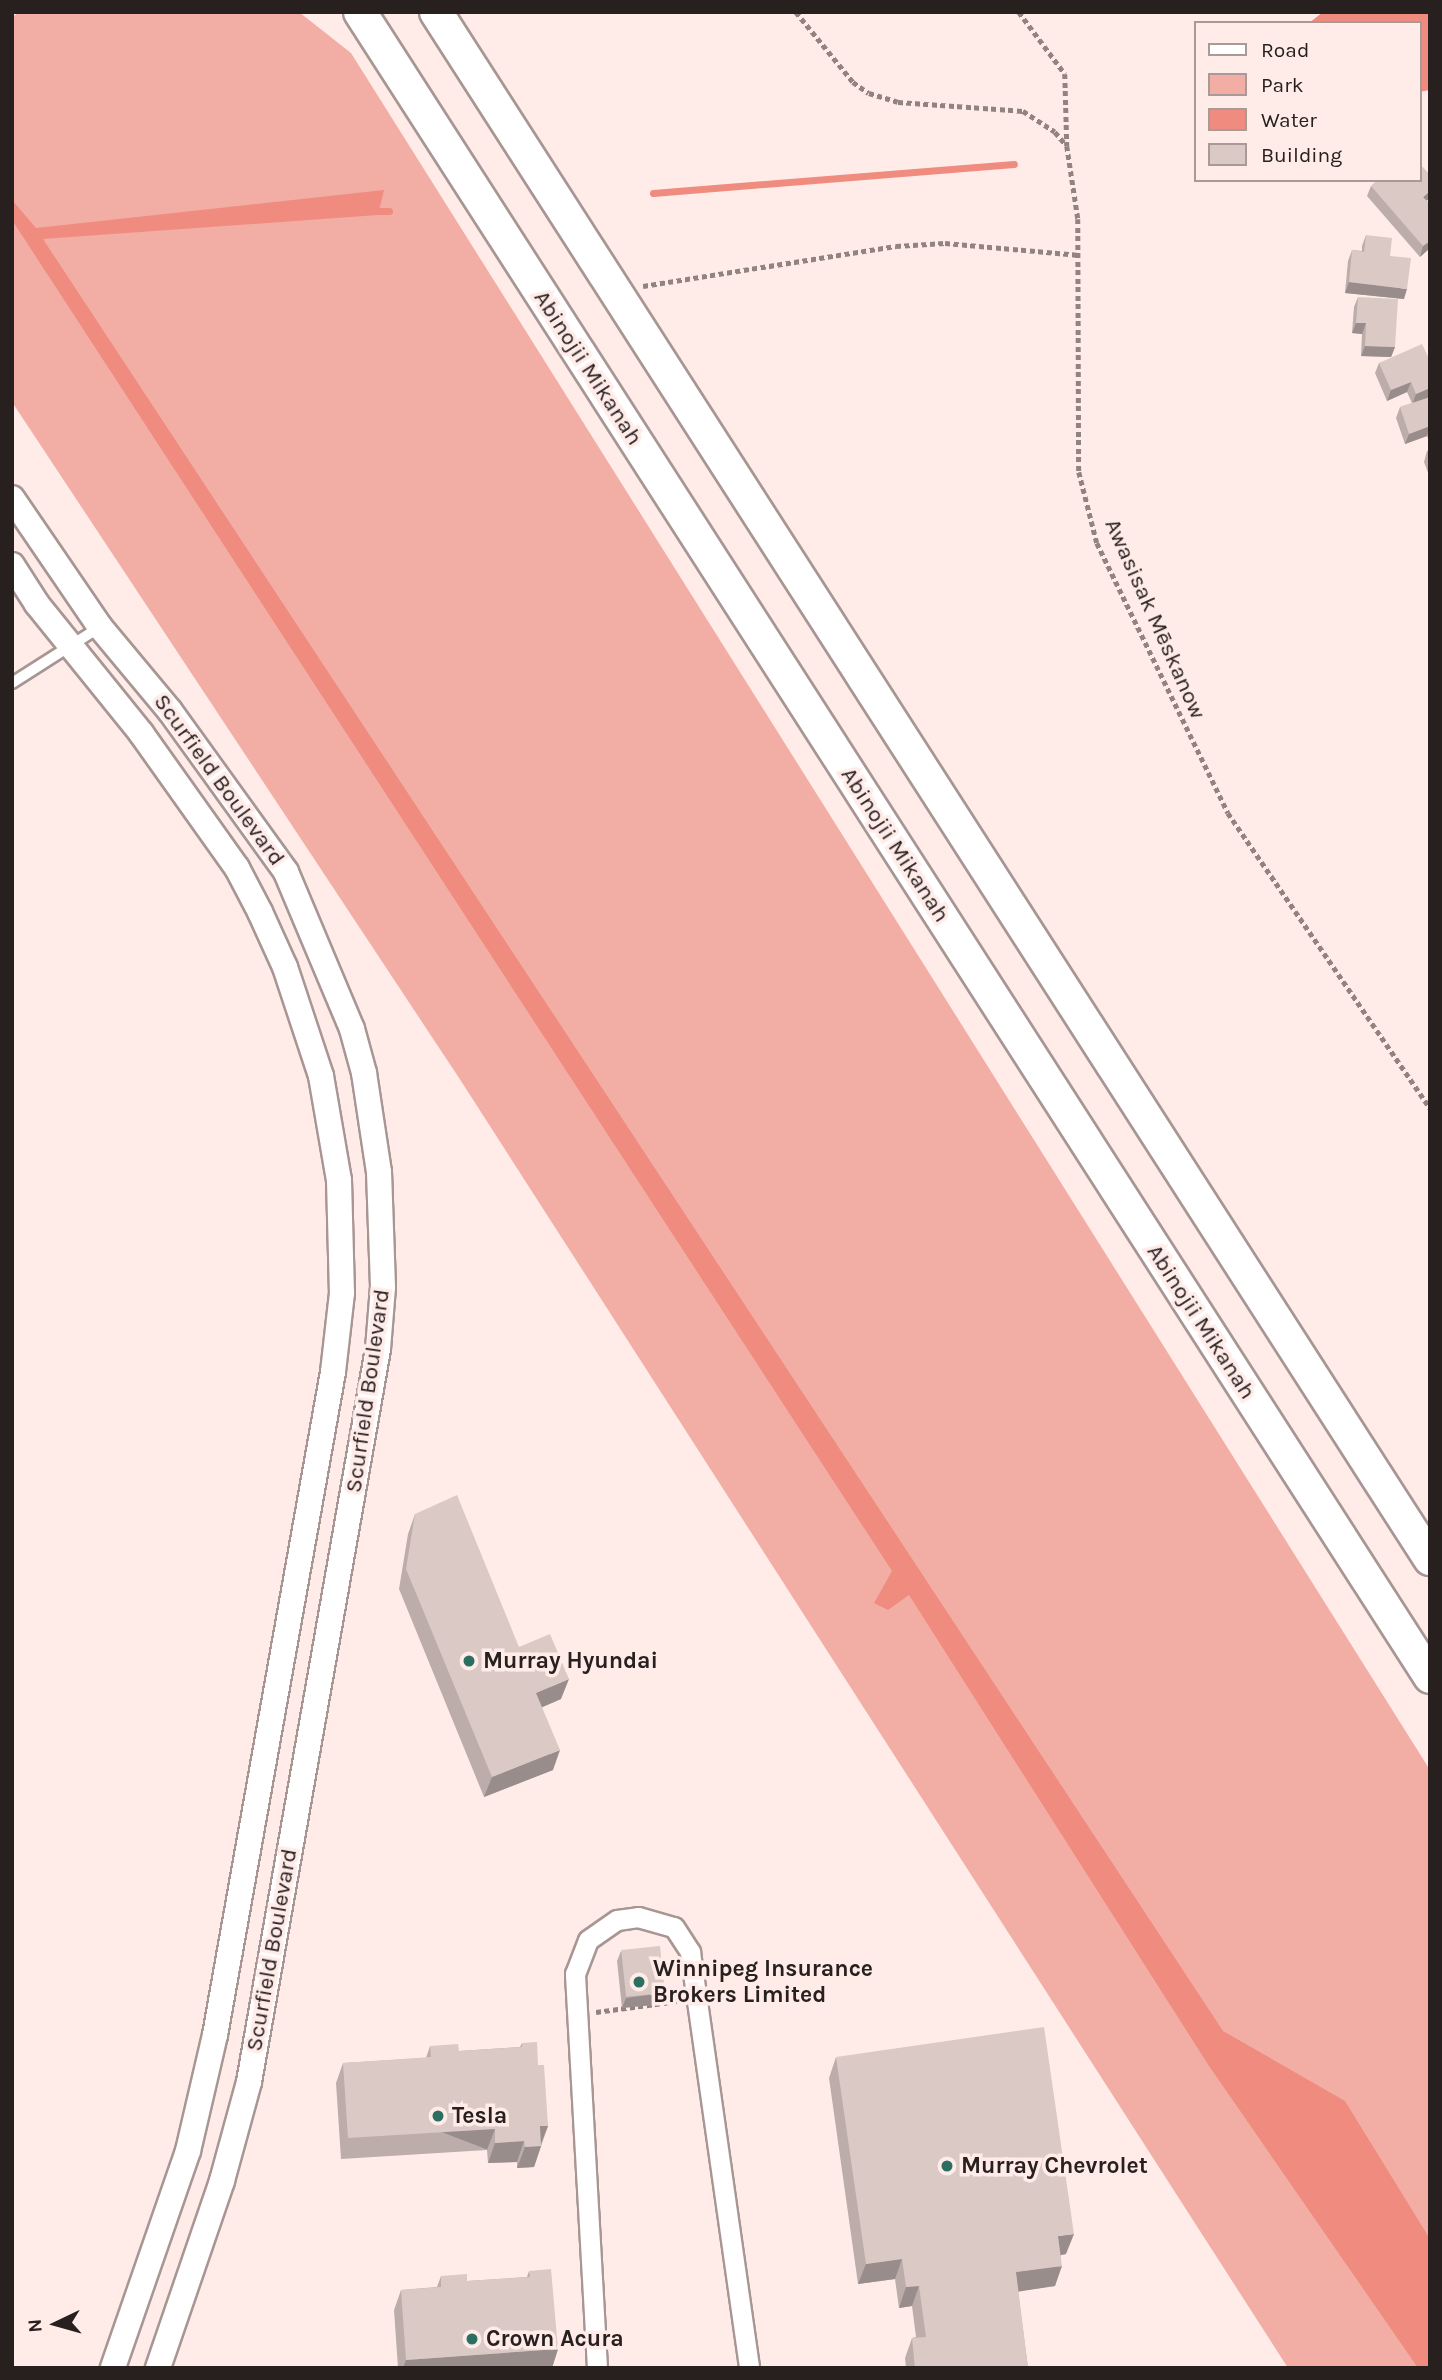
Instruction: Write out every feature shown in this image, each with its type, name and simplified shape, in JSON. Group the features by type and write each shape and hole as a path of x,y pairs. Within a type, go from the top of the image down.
{"main road":[{"path":"335,12 379,43"},
{"name":"Abinojii Mikanah","path":"360,12 1430,1677"},
{"path":"436,12 1430,1559"}],"street":[{"name":"Scurfield Boulevard","path":"12,498 100,627 258,827 291,884 323,951 364,1073 379,1172 382,1229 379,1349 249,2082 226,2170 158,2368"},
{"name":"Scurfield Boulevard","path":"12,565 37,604 74,645 237,868 280,956 304,1021 329,1114 342,1240 342,1293 333,1372 206,2079 188,2151 113,2368"},
{"path":"597,2368 575,1974 587,1940 617,1920 638,1917 665,1922 683,1938 690,1952 749,2368"}],"lane":[{"path":"12,683 100,627"}],"path":[{"path":"796,12 853,82 869,93 898,102 1023,111 1055,132 1067,146"},
{"name":"Awasisak Mēskanow","path":"1019,12 1065,74 1067,146 1076,188 1079,255 1078,452 1097,543 1228,813 1430,1108"},
{"path":"614,291 896,246 945,243 1079,255"},
{"path":"578,2014 696,1999"}],"green space":[{"path":"20,12 299,12 351,53 1430,1770 1430,2368 1288,2368 461,1081 12,402 12,17"}],"water":[{"path":"1323,12 1430,12 1430,90 1421,92 1421,21 1312,21"},
{"path":"384,190 378,215 43,239 1223,2031 1345,2101 1430,2239 1430,2368 1418,2368 1209,2066 909,1595 888,1610 874,1603 892,1571 12,220 12,200 36,228"}],"building":[{"path":"1421,165 1430,175 1430,191 1423,197 1430,204 1430,241 1423,246 1371,186 1375,182 1421,182"},
{"path":"1366,235 1392,238 1390,256 1411,258 1407,289 1349,282 1352,250 1364,252"},
{"path":"1358,297 1398,299 1395,347 1365,346 1366,323 1356,323"},
{"path":"1422,344 1430,361 1430,388 1416,394 1411,382 1391,390 1379,363"},
{"path":"1430,397 1430,426 1409,434 1400,407"},
{"name":"Murray Hyundai","path":"457,1495 519,1647 550,1634 569,1679 536,1693 560,1750 492,1777 406,1569 415,1514"},
{"name":"Winnipeg Insurance Brokers Limited","path":"660,1946 665,1993 626,1997 621,1950"},
{"name":"Murray Chevrolet","path":"1044,2027 1074,2234 1058,2236 1062,2266 1016,2272 1028,2368 915,2368 912,2338 926,2337 919,2286 906,2287 902,2259 866,2264 836,2057"},
{"name":"Tesla","path":"537,2042 538,2065 544,2065 548,2126 540,2126 541,2146 525,2147 524,2141 495,2143 495,2129 348,2138 343,2063 431,2057 430,2046 458,2044 459,2051 522,2047 522,2043"},
{"name":"Crown Acura","path":"551,2269 558,2349 406,2360 401,2290 441,2287 441,2276 467,2274 467,2281 530,2277 529,2271"}],"waterway":[{"path":"653,193 1014,164"},
{"path":"379,211 389,211"}],"place":[{"name":"Murray Hyundai","path":"469,1661"},
{"name":"Winnipeg Insurance Brokers Limited","path":"639,1982"},
{"name":"Tesla","path":"438,2116"},
{"name":"Murray Chevrolet","path":"947,2166"},
{"name":"Crown Acura","path":"472,2339"}]}
